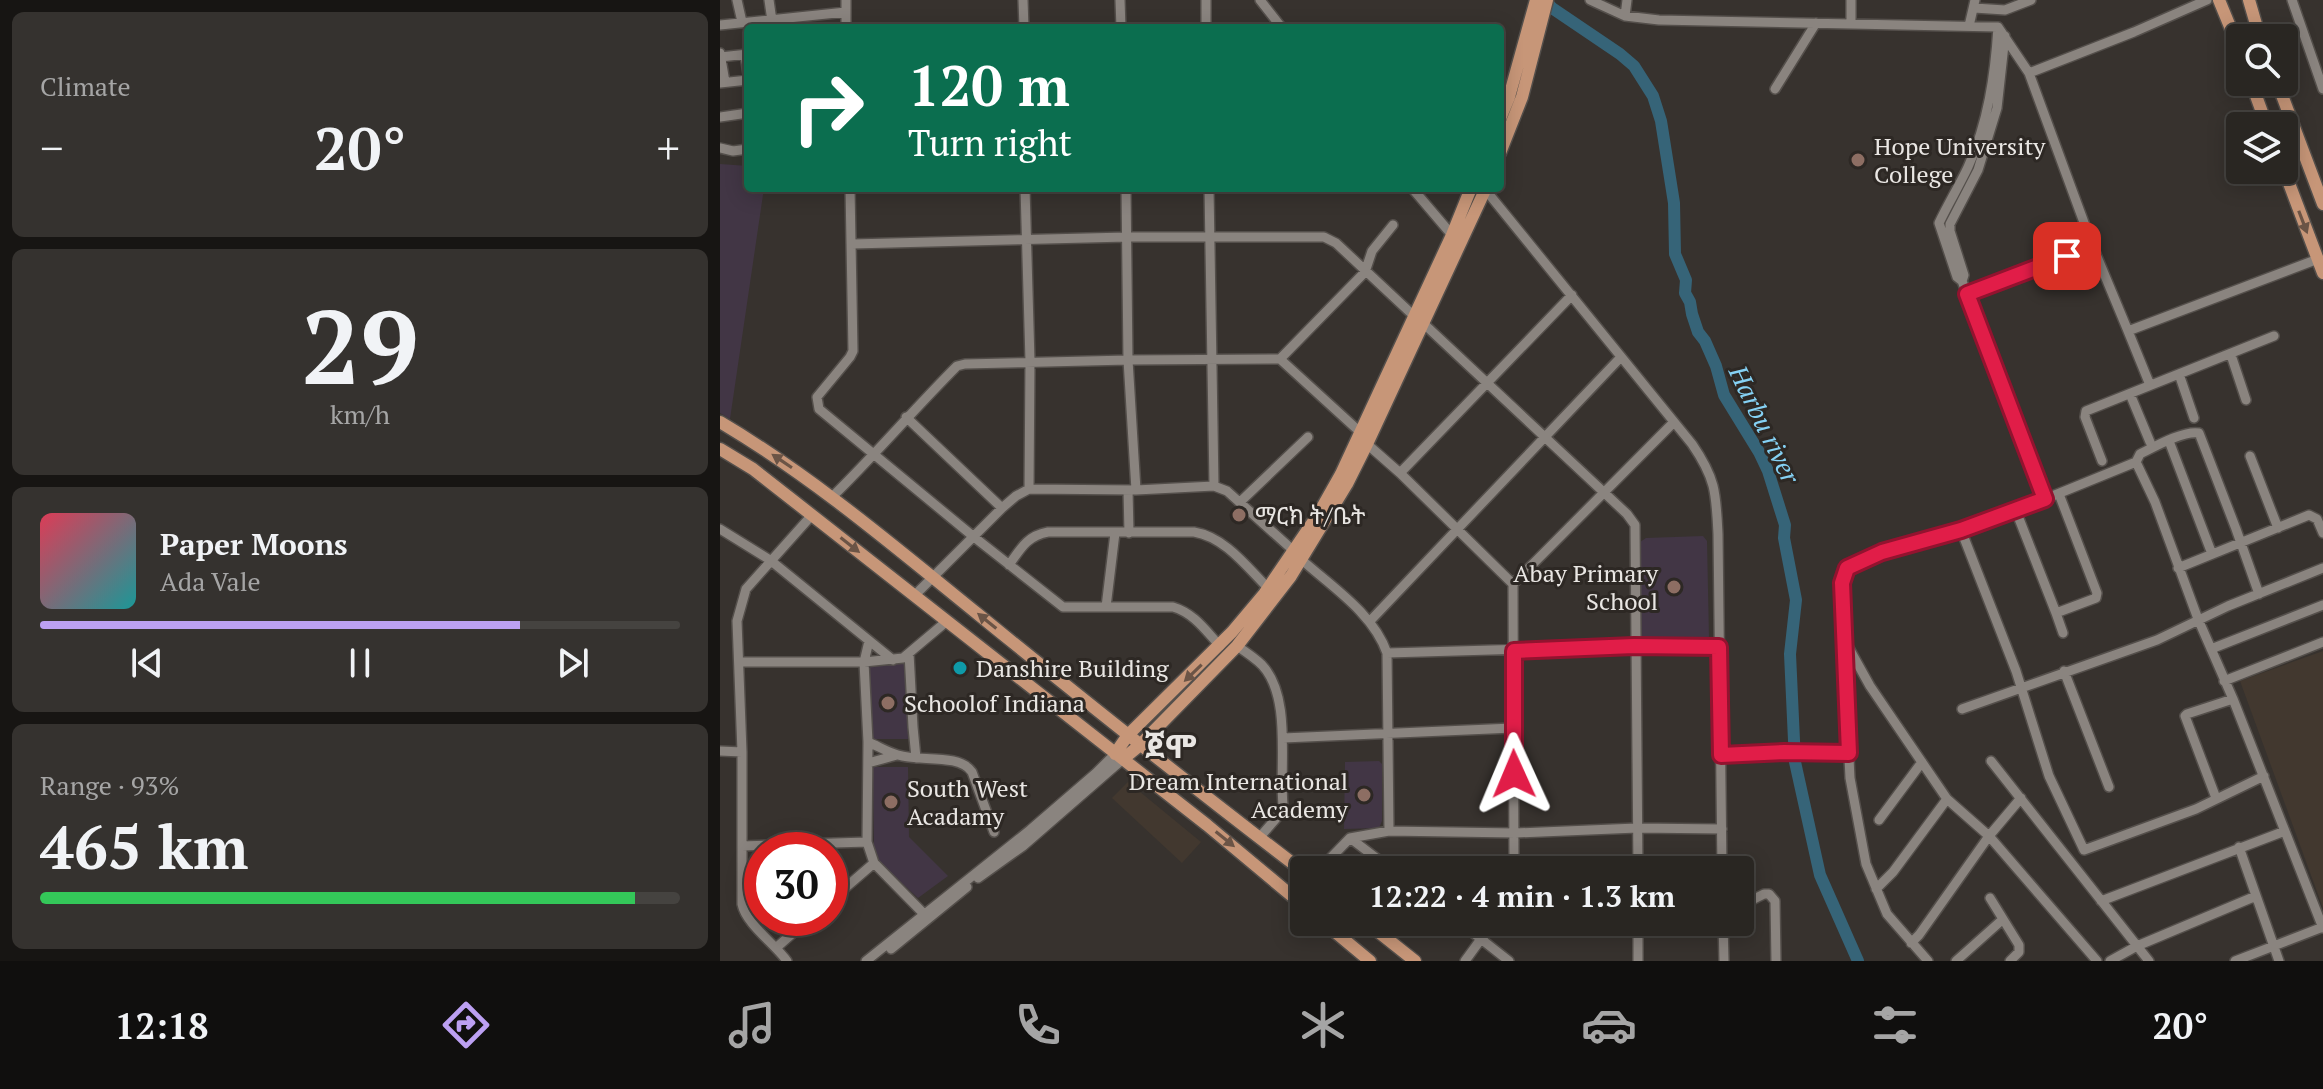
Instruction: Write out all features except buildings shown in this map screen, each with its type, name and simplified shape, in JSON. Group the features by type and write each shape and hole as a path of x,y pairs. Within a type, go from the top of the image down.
{"main road":[{"path":"2219,0 2230,24"},
{"path":"2249,0 2256,24"},
{"path":"1504,109 1541,4"},
{"path":"1504,143 1522,97 1541,4"},
{"path":"2282,96 2323,204"},
{"path":"2298,178 2314,181"},
{"path":"2289,184 2323,273"},
{"path":"1418,320 1469,192"},
{"path":"1119,756 1128,735 1220,646 1298,556 1360,432 1378,405 1483,192"},
{"path":"1119,756 1140,745 1152,734 1237,646 1347,484 1367,444 1378,405"},
{"path":"720,422 755,442 832,497 1290,861"},
{"path":"720,449 753,469 812,515 1290,894"},
{"path":"1106,718 1123,724 1145,719"},
{"path":"1152,734 1160,760"},
{"path":"1340,936 1370,961"},
{"path":"1384,936 1415,961"}],"street":[{"path":"737,0 742,22"},
{"path":"769,0 772,24"},
{"path":"846,0 846,24"},
{"path":"1023,0 1024,24"},
{"path":"1120,0 1121,24"},
{"path":"1206,0 1206,24"},
{"path":"1260,0 1279,24"},
{"path":"1590,0 1625,16 1659,20 1998,27"},
{"path":"1625,16 1627,0"},
{"path":"1851,0 1851,24"},
{"path":"1969,26 1975,4 2005,10 2028,0"},
{"path":"2180,0 2183,11"},
{"path":"2029,73 2207,0"},
{"path":"2292,0 2323,89"},
{"path":"720,25 742,22 772,24 846,12"},
{"path":"1775,89 1816,23"},
{"path":"1998,27 2029,73 2093,247 2150,385"},
{"path":"1974,167 1995,74 1998,27"},
{"path":"2005,36 1997,108 1974,167 1939,223 1957,277 1962,281 2045,499"},
{"path":"744,54 720,55 723,82 744,78"},
{"path":"720,117 744,114"},
{"path":"720,148 744,150"},
{"path":"850,192 853,351 817,397 819,409 1063,607 1163,606 1184,610 1220,646"},
{"path":"1025,192 1030,361 1029,489"},
{"path":"1126,192 1132,490 1129,533"},
{"path":"1209,192 1214,486"},
{"path":"1415,192 1452,235"},
{"path":"1487,192 1701,457 1715,490 1722,856"},
{"path":"1280,359 1365,272 1372,251 1393,225"},
{"path":"852,244 1127,237 1324,237 1336,243 1627,514 1635,525 1638,856"},
{"path":"1967,294 2093,247"},
{"path":"2128,331 2318,259"},
{"path":"1400,473 1572,295"},
{"path":"2102,461 2085,413 2090,408 2274,336"},
{"path":"2231,355 2246,400"},
{"path":"1370,621 1621,357"},
{"path":"832,497 957,366 971,363 1280,359 1360,432"},
{"path":"2179,374 2194,418"},
{"path":"2130,394 2150,442"},
{"path":"906,417 1002,508"},
{"path":"1513,584 1673,423"},
{"path":"1928,961 1887,914 1863,851 1850,778 1842,583 1847,568 1882,552 1961,530 2059,494 2136,462 2140,454 2192,431 2199,433 2259,594"},
{"path":"1240,502 1308,437"},
{"path":"2169,441 2212,554"},
{"path":"1367,444 1513,584 1514,856"},
{"path":"2250,456 2278,528"},
{"path":"2136,462 2155,502 2198,619 2323,927 2235,961"},
{"path":"914,596 1002,508 1029,489 1132,490 1214,486 1227,491 1370,621 1381,638 1387,653 1389,831"},
{"path":"2056,613 2090,602 2097,593 2059,494"},
{"path":"2016,511 2063,633"},
{"path":"787,961 743,911 737,621 746,589 812,515"},
{"path":"2178,568 2309,515 2317,519 2323,533"},
{"path":"720,529 770,560 893,660"},
{"path":"1961,530 2021,687 2049,776 2084,850"},
{"path":"1009,565 1030,537 1048,532 1194,532 1205,535 1235,555 1268,588"},
{"path":"1106,607 1115,533"},
{"path":"1962,709 2157,640 2198,619 2323,568"},
{"path":"2211,649 2323,605"},
{"path":"739,662 893,660 903,658 947,621"},
{"path":"1843,638 1870,686 1947,799 1989,836 2097,961"},
{"path":"869,641 864,662 868,742 867,842 874,863 926,916"},
{"path":"2224,681 2323,642"},
{"path":"1237,646 1269,674 1281,714 1282,810 1259,838"},
{"path":"1387,653 1634,646 1719,647"},
{"path":"909,653 916,758"},
{"path":"2064,671 2109,787"},
{"path":"2216,798 2185,716 2233,699"},
{"path":"1283,738 1513,728"},
{"path":"868,742 897,755 951,760 967,765 994,832"},
{"path":"720,751 742,752"},
{"path":"1721,755 1849,753"},
{"path":"868,763 897,755"},
{"path":"866,961 1023,846 1119,756"},
{"path":"1991,761 2149,961"},
{"path":"1879,820 1922,762"},
{"path":"2071,860 2084,850 2196,809 2264,776"},
{"path":"1911,943 1989,836 2021,798"},
{"path":"1876,889 1893,872 1947,799"},
{"path":"1333,856 1350,838 1389,831 1515,833 1637,828 1722,829"},
{"path":"2101,901 2285,831"},
{"path":"1350,838 1374,856"},
{"path":"742,846 867,842"},
{"path":"2239,847 2279,961"},
{"path":"848,885 874,863"},
{"path":"1754,899 1769,894 1775,901 1776,961"},
{"path":"2110,961 2137,946 2256,896"},
{"path":"1990,898 2019,945 2019,952 2010,961"},
{"path":"876,961 926,916"},
{"path":"1956,961 2002,920"},
{"path":"777,947 790,936"},
{"path":"1477,936 1509,961"},
{"path":"1465,961 1484,936"},
{"path":"1638,936 1638,961"},
{"path":"1723,936 1724,961"}],"shaded area":[{"path":"720,164 744,166 744,192 763,192 730,419 720,413"},
{"name":"Abay Primary School","path":"1703,536 1707,541 1709,638 1642,638 1638,632 1640,542 1646,538"},
{"path":"2323,651 2323,908 2240,681"},
{"name":"Schoolof Indiana","path":"907,663 908,739 870,739 867,667"},
{"name":"Dream International Academy","path":"1379,761 1382,764 1382,821 1379,828 1344,829 1345,762"},
{"name":"South West Acadamy","path":"873,767 908,767 909,837 948,876 918,898 880,863 874,850"},
{"path":"1128,782 1201,842 1182,863 1112,798"}],"waterway":[{"name":"Harbu river","path":"1545,0 1634,66 1653,96 1661,121 1674,203 1675,254 1686,280 1685,293 1698,332 1716,366 1724,395 1768,471 1785,525 1784,538 1796,600 1790,654 1795,762 1820,875 1858,961"}],"place":[{"name":"Hope University College","path":"1858,160"},
{"name":"ማርክ ት/ቤት","path":"1239,515"},
{"name":"Abay Primary School","path":"1674,587"},
{"name":"Danshire Building","path":"960,668"},
{"name":"Schoolof Indiana","path":"888,703"},
{"name":"Dream International Academy","path":"1364,795"},
{"name":"South West Acadamy","path":"891,802"}],"district":[{"name":"ጀሞ","path":"1171,746"}],"route":[{"path":"1514,774 1514,651 1634,646 1719,647 1721,755 1849,753 1842,583 1847,568 1902,545 1961,530 2045,499 1967,294 2067,256"}]}
